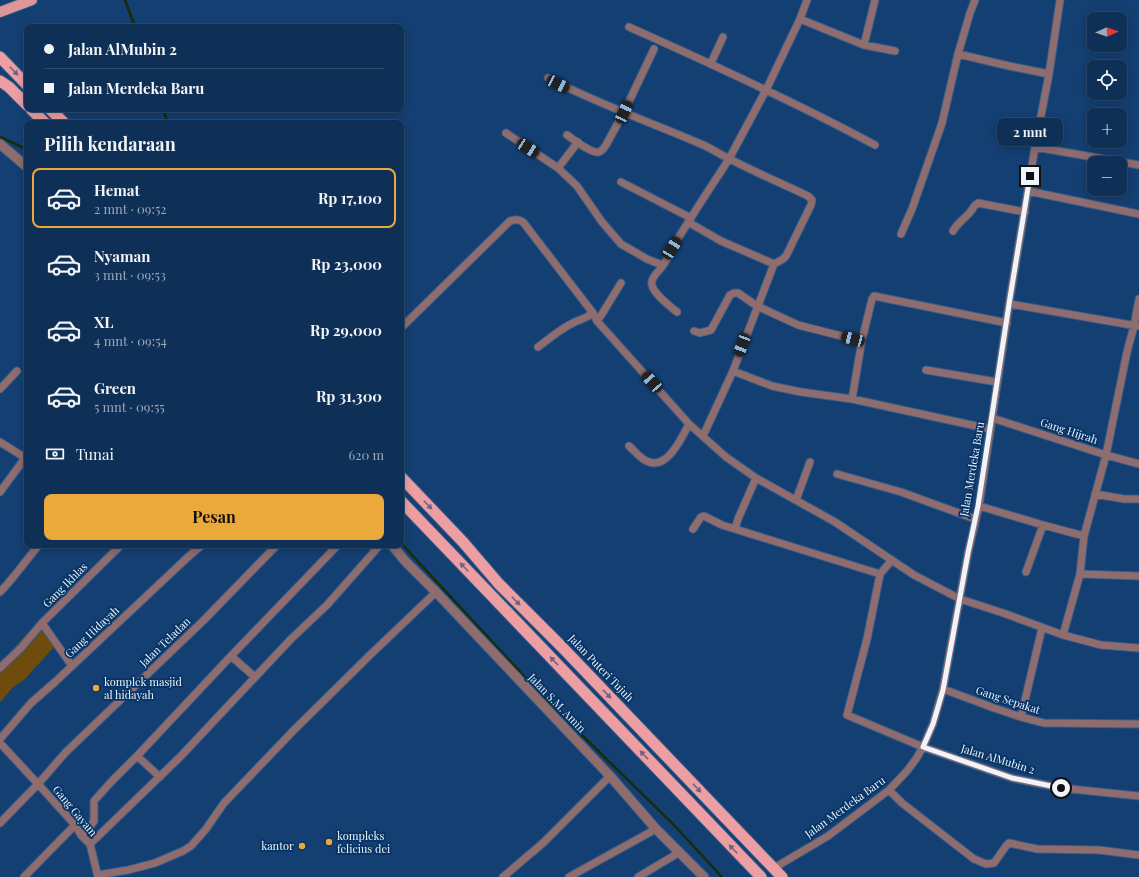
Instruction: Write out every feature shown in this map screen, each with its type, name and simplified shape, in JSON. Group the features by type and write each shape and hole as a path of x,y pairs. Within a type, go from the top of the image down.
{"highway":[{"path":"0,58 24,81"},
{"path":"0,81 10,87 24,102"},
{"path":"34,112 42,120"},
{"path":"53,112 61,120"},
{"name":"Jalan Puteri Tujuh","path":"404,480 499,584 561,646 782,877"},
{"path":"404,504 761,877"}],"main road":[{"path":"0,12 32,0"}],"street":[{"path":"677,312 658,295 652,287 651,282 670,255 672,248 689,220 729,159 766,90 800,19 807,0"},
{"path":"864,45 875,0"},
{"path":"901,234 912,209 942,123 958,54 975,0"},
{"name":"Jalan Merdeka Baru","path":"774,868 828,836 889,790 916,759 933,724 943,690 978,506 1006,323 1035,147 1049,74 1060,0"},
{"path":"800,19 864,45 895,51"},
{"path":"629,27 711,63 825,118 875,145"},
{"path":"711,63 723,37"},
{"path":"567,135 592,152 599,152 602,150 624,112 654,49"},
{"path":"958,54 1049,74"},
{"path":"548,78 588,98 703,145 729,159 808,196 812,200 786,256 774,264 732,371 703,436"},
{"path":"506,133 558,168 577,186 602,222 620,244 662,265"},
{"path":"558,168 578,142"},
{"path":"0,144 24,164"},
{"path":"1035,147 1139,165"},
{"path":"620,182 689,220 721,241 774,264"},
{"path":"1028,191 1139,214"},
{"path":"953,231 955,226 978,203 1025,212"},
{"path":"404,325 510,221 516,219 520,220 593,313 597,321 689,424 726,457 756,478 835,522 914,575 960,599 1063,635 1101,645 1139,648"},
{"path":"597,321 622,283"},
{"path":"694,331 700,333 711,330 730,295 738,293 757,306 798,325 862,340"},
{"path":"852,399 862,340 874,296 1006,323"},
{"path":"1063,635 1080,574 1084,536 1106,455 1127,352 1137,326 1139,299"},
{"path":"1010,304 1137,326"},
{"path":"538,347 564,328 574,322 586,318 593,313"},
{"path":"926,370 997,382"},
{"path":"0,389 16,371"},
{"path":"732,371 772,386 801,392 852,399 990,429"},
{"name":"Gang Hijrah","path":"992,418 1106,455 1139,464"},
{"path":"629,446 649,462 662,462 674,450 689,424"},
{"path":"0,442 24,455"},
{"path":"0,492 24,459"},
{"path":"796,500 810,462"},
{"path":"837,474 901,492 975,518"},
{"path":"735,529 756,478"},
{"path":"1095,494 1124,499 1139,499"},
{"path":"978,506 1084,536"},
{"path":"693,528 701,516 704,516 722,525 880,574 892,560"},
{"path":"1026,572 1044,525"},
{"path":"0,592 15,576 36,548"},
{"name":"Gang Ikhlas","path":"0,668 21,648 42,623 118,548"},
{"name":"Gang Hidayah","path":"0,739 31,703 198,548"},
{"name":"Jalan Teladan","path":"0,823 38,784 66,752 204,620 274,548"},
{"path":"81,835 94,821 94,801 230,656 335,548"},
{"path":"90,844 160,778 254,677 326,605 377,548"},
{"name":"Jalan S.M. Amin","path":"394,548 405,561 610,776 656,829 704,877"},
{"name":"Jalan AlMubin 2","path":"880,574 867,639 847,715 923,747 1012,778 1061,788 1139,796"},
{"path":"1080,574 1139,576"},
{"path":"98,876 155,863 191,846 206,829 224,803 370,655 436,592"},
{"name":"Gang Ikhlas","path":"42,623 72,666"},
{"path":"1021,717 1042,628"},
{"path":"230,656 254,677"},
{"name":"Gang Sepakat","path":"943,690 1021,717 1044,723 1139,724"},
{"name":"Gang Gayam","path":"0,743 90,844 98,876"},
{"path":"137,756 160,778"},
{"path":"503,877 543,843 610,776"},
{"path":"889,790 902,803 968,855 986,864 994,863 1009,843 1037,849 1098,850 1139,855"},
{"path":"24,877 74,825"},
{"path":"569,877 656,829"},
{"path":"638,877 680,852"}],"shaded area":[{"path":"39,621 47,636 55,646 24,680 13,687 0,702 0,661"}],"waterway":[{"path":"125,0 134,24"},
{"path":"164,112 167,120"},
{"path":"0,137 24,149"},
{"path":"404,546 546,700 674,825 722,877"}],"place":[{"name":"komplek masjid al hidayah","path":"96,688"},
{"name":"kompleks felicius dei","path":"329,842"},
{"name":"kantor","path":"302,846"}],"route":[{"path":"1030,176 978,506 943,690 933,724 923,747 1012,778 1061,788"}]}
